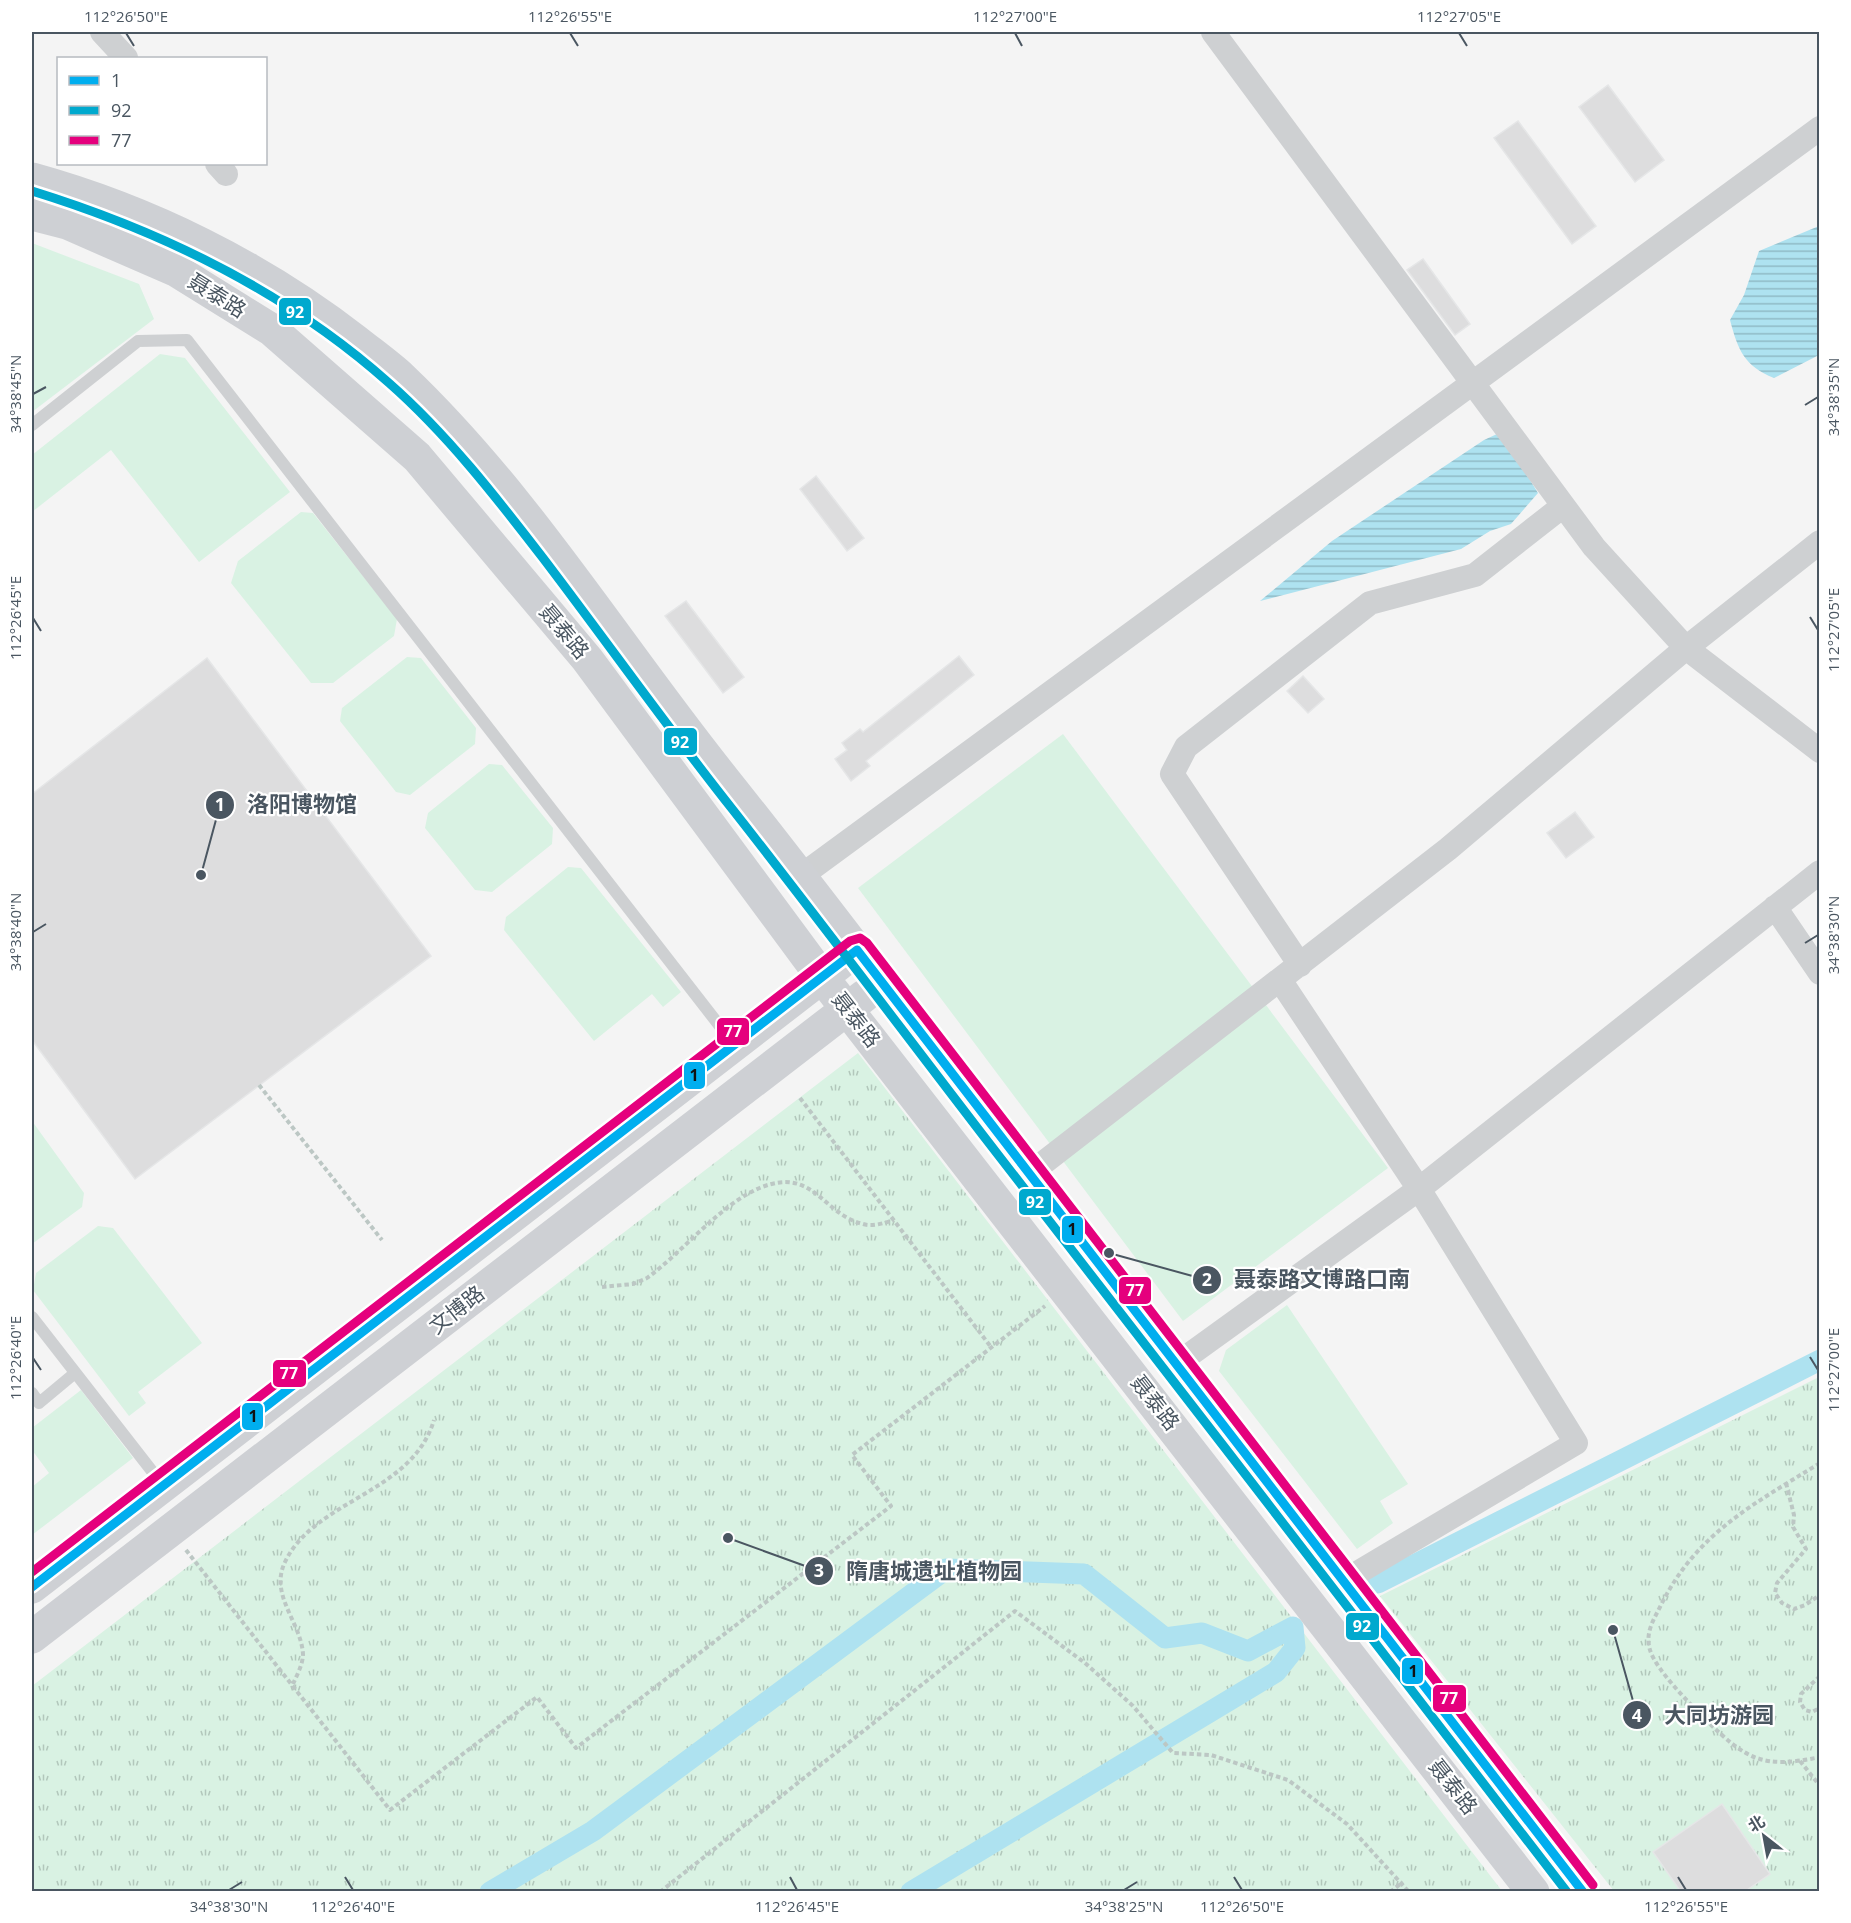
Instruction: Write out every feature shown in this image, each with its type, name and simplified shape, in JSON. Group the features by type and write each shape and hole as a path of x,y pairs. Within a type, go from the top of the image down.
{"main road":[{"name":"聂泰路","path":"32,179 70,190 186,236 316,310 400,376 469,450 544,540 697,746 801,876 1029,1174 1178,1363 1342,1582 1583,1892"},
{"name":"聂泰路","path":"32,214 67,223 177,271 272,330 417,457 587,659 822,976 1533,1892"},
{"name":"文博路","path":"32,1587 856,950"},
{"name":"文博路","path":"32,1637 882,983"}],"street":[{"path":"102,32 125,57"},
{"path":"1213,32 1594,547 1686,648 1820,751"},
{"path":"801,876 1820,128"},
{"path":"1300,965 1172,774 1186,747 1370,603 1475,575 1563,506"},
{"path":"1029,1174 1448,849 1686,648 1820,542"},
{"path":"1178,1363 1419,1189 1820,872"},
{"path":"1775,907 1820,973"},
{"path":"1280,980 1419,1189 1576,1443 1342,1582"}],"lane":[{"path":"32,425 138,341 187,340 734,1044"},
{"path":"32,1317 163,1485"},
{"path":"32,1393 39,1403 75,1373"}],"path":[{"path":"259,1085 382,1240"},
{"path":"800,1098 991,1347"},
{"path":"602,1287 633,1284 647,1278 739,1201 760,1188 780,1182 799,1183 818,1193 843,1214 863,1224 876,1225 894,1221"},
{"path":"171,1530 390,1810 537,1697 576,1748 891,1506 852,1455 1066,1289"},
{"path":"293,1684 303,1655 298,1633 285,1604 280,1583 284,1564 295,1546 314,1529 412,1461 430,1433 434,1420"},
{"path":"1820,1463 1730,1519 1699,1550 1670,1587 1649,1631 1650,1651 1675,1687 1733,1746 1758,1760 1786,1764 1820,1757"},
{"path":"1786,1483 1794,1515 1793,1527 1806,1549 1777,1583 1775,1593 1782,1603 1794,1609 1820,1595"},
{"path":"660,1892 1015,1611 1085,1663 1133,1706 1173,1753 1211,1755 1288,1780 1347,1824 1409,1892"},
{"path":"1820,1676 1801,1694 1800,1702 1805,1710 1812,1712 1820,1708"},
{"path":"1800,1761 1820,1786"},
{"path":"1390,1892 1402,1882"}],"green space":[{"path":"32,243 139,284 154,319 32,412"},
{"path":"160,354 185,358 290,492 199,562 111,450 32,512 32,455"},
{"path":"301,512 313,513 397,619 394,636 333,683 311,683 231,583 238,561"},
{"path":"407,657 421,658 476,728 475,744 410,795 396,792 340,721 342,708"},
{"path":"1063,734 1388,1168 1183,1321 858,888"},
{"path":"489,764 502,765 553,828 552,844 492,892 475,890 425,828 428,813"},
{"path":"568,867 581,868 681,992 663,1007 652,994 594,1041 504,930 506,917"},
{"path":"858,1053 1502,1891 32,1891 32,1686"},
{"path":"32,1121 84,1193 82,1207 32,1244"},
{"path":"98,1226 113,1228 202,1343 138,1392 146,1403 129,1416 33,1290 36,1273"},
{"path":"1287,1305 1408,1484 1380,1501 1393,1523 1357,1549 1219,1371 1226,1350"},
{"path":"1819,1377 1819,1891 1614,1891 1380,1596"},
{"path":"81,1390 133,1458 32,1535 32,1487 49,1473 32,1450 32,1428"}],"water":[{"path":"1819,226 1819,355 1774,378 1756,368 1744,356 1730,320 1744,295 1759,251"},
{"path":"1497,434 1506,441 1538,493 1511,524 1490,531 1461,549 1260,601 1332,541 1484,440"}],"building":[{"path":"1608,85 1664,160 1635,182 1579,107"},
{"path":"1518,121 1596,226 1572,244 1494,138"},
{"path":"1423,259 1470,324 1455,335 1407,270"},
{"path":"816,476 864,538 847,551 800,489"},
{"path":"686,601 744,677 723,693 665,616"},
{"path":"959,656 974,675 866,761 870,766 851,781 835,759 847,750 842,743 860,729 863,732"},
{"path":"207,658 431,956 135,1179 32,1040 32,794"},
{"path":"1303,676 1324,699 1308,713 1287,691"},
{"path":"1575,812 1594,837 1566,858 1547,833"},
{"path":"1722,1804 1770,1874 1744,1892 1681,1892 1653,1852"}],"waterway":[{"path":"1378,1583 1820,1360"},
{"path":"490,1892 593,1831 946,1569 1084,1574 1165,1638 1202,1633 1248,1651 1293,1627 1295,1648 1276,1672 911,1892"}],"transit line":[{"name":"92","path":"32,191 128,225 175,245 265,293 350,350 389,383 451,445 543,558 709,779 1567,1892"},
{"name":"77","path":"32,1572 850,941 860,938 867,943 1593,1885"},
{"name":"1","path":"32,1587 857,950 1583,1892"}],"place":[{"name":"洛阳博物馆","path":"201,875"},
{"name":"聂泰路文博路口南","path":"1109,1253"},
{"name":"隋唐城遗址植物园","path":"728,1538"},
{"name":"大同坊游园","path":"1613,1630"}]}
